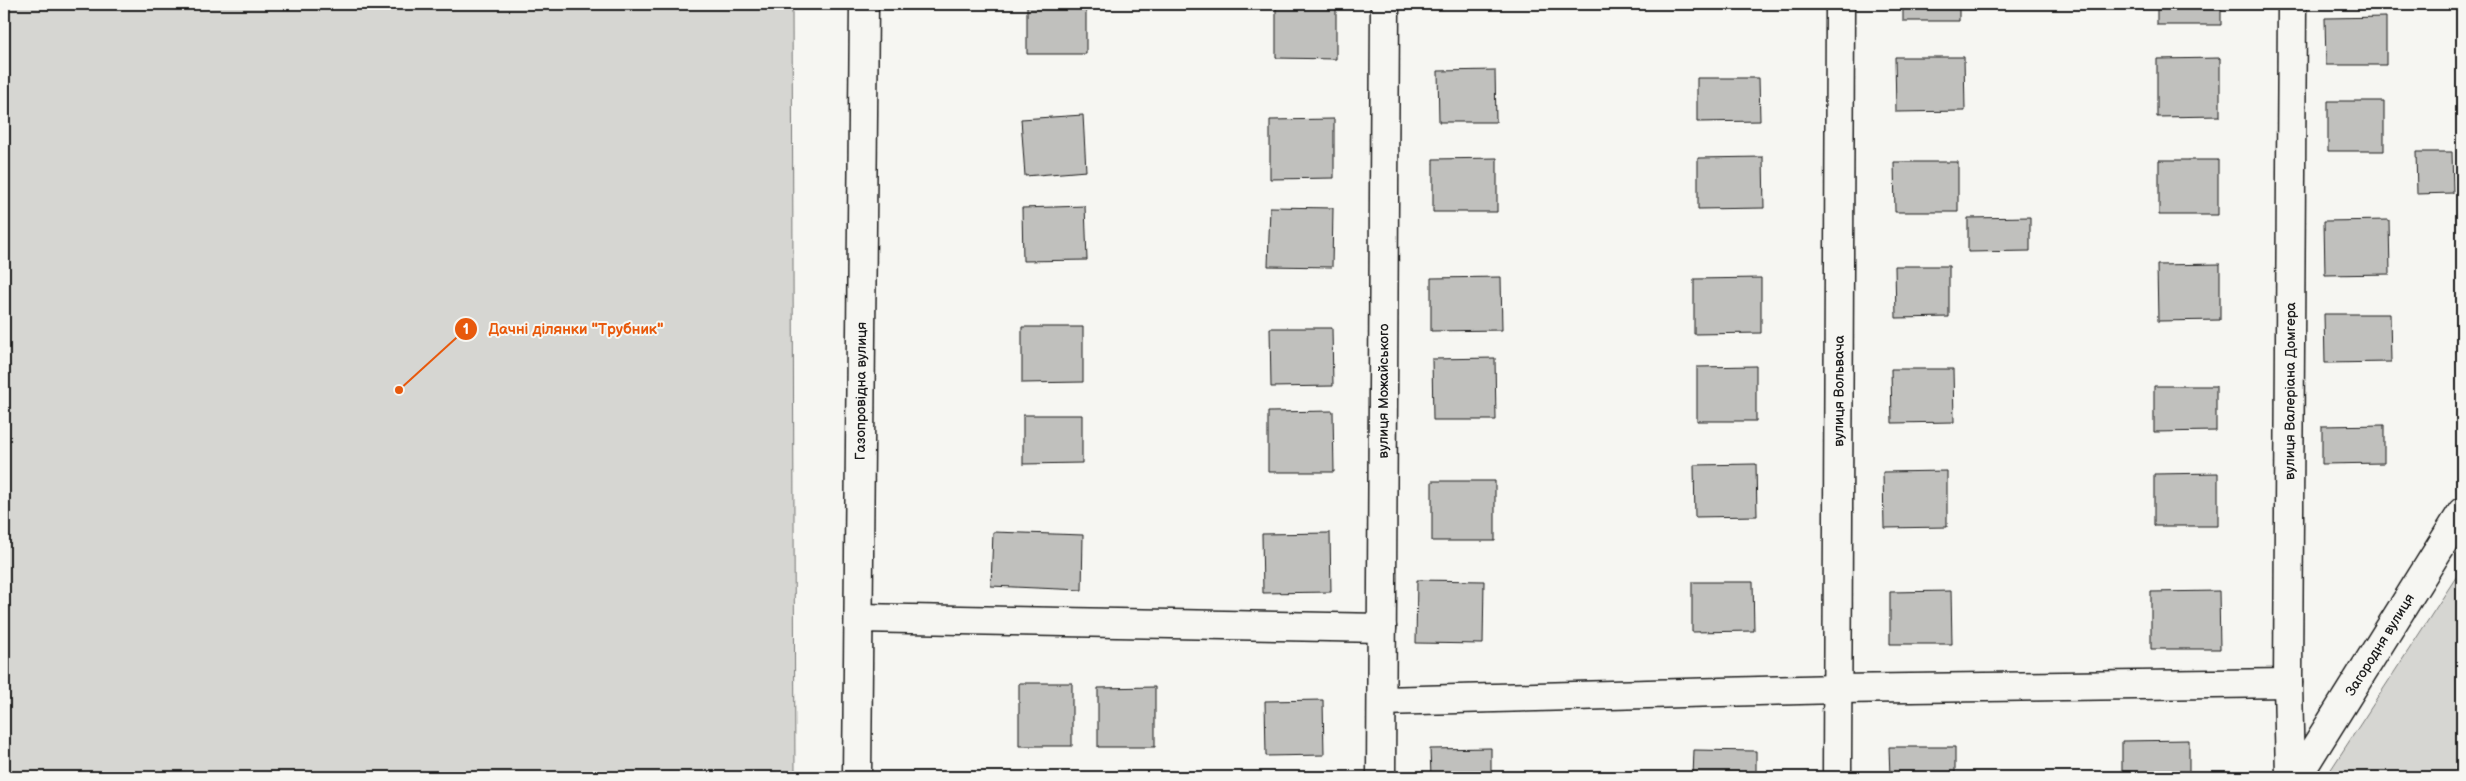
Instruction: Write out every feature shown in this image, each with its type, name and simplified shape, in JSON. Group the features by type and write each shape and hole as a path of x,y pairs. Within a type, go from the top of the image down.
{"street":[{"name":"Газопровідна вулиця","path":"856,777 864,4"},
{"name":"вулиця Можайського","path":"1381,777 1385,4"},
{"name":"вулиця Вольвача","path":"1837,777 1840,4"},
{"name":"вулиця Валеріана Домгера","path":"2290,777 2288,683 2292,4"},
{"name":"Загородня вулиця","path":"2297,777 2462,512"},
{"path":"859,618 1382,628"},
{"path":"1382,701 1837,689 2288,683"}],"shaded area":[{"path":"4,4 792,4 795,777 4,777"},
{"path":"2462,568 2462,777 2326,777"}],"building":[{"path":"1027,4 1086,4 1086,54 1027,54"},
{"path":"1276,4 1336,4 1336,59 1276,58"},
{"path":"1903,4 1959,4 1959,21 1903,21"},
{"path":"2157,4 2221,4 2221,25 2157,25"},
{"path":"2386,17 2386,65 2326,65 2325,18"},
{"path":"1895,57 1964,57 1965,111 1896,112"},
{"path":"2220,58 2220,116 2157,117 2157,59"},
{"path":"1495,70 1496,122 1439,122 1438,71"},
{"path":"1697,78 1759,78 1760,121 1697,122"},
{"path":"2328,101 2384,101 2384,151 2328,151"},
{"path":"1083,115 1086,171 1025,176 1021,119"},
{"path":"1334,119 1334,178 1270,179 1270,120"},
{"path":"2416,152 2452,152 2453,193 2417,194"},
{"path":"1763,157 1764,208 1698,209 1698,158"},
{"path":"1497,158 1497,212 1433,212 1433,159"},
{"path":"2159,160 2218,160 2218,215 2159,215"},
{"path":"1894,162 1958,162 1958,212 1895,212"},
{"path":"1085,206 1087,260 1023,261 1022,208"},
{"path":"1270,207 1333,208 1332,267 1268,266"},
{"path":"2030,217 2030,251 1968,252 1968,218"},
{"path":"2389,220 2390,274 2325,275 2324,221"},
{"path":"2220,264 2220,320 2158,321 2157,265"},
{"path":"1895,266 1949,266 1949,317 1896,318"},
{"path":"1501,277 1502,330 1431,331 1431,278"},
{"path":"1761,278 1761,333 1694,334 1694,279"},
{"path":"2324,314 2390,314 2391,362 2325,363"},
{"path":"1022,327 1083,327 1083,382 1022,383"},
{"path":"1270,328 1332,328 1333,386 1271,387"},
{"path":"1495,358 1496,420 1433,420 1432,359"},
{"path":"1756,366 1756,421 1697,421 1697,367"},
{"path":"1891,369 1953,369 1954,422 1892,423"},
{"path":"2154,386 2216,386 2216,431 2154,432"},
{"path":"1333,411 1334,472 1268,472 1268,412"},
{"path":"1023,415 1082,415 1082,463 1023,464"},
{"path":"2384,425 2384,463 2322,464 2322,426"},
{"path":"1756,464 1757,516 1695,517 1694,465"},
{"path":"1947,471 1947,527 1884,528 1883,472"},
{"path":"2218,473 2218,526 2154,526 2154,474"},
{"path":"1432,481 1495,481 1495,541 1432,541"},
{"path":"993,532 1083,535 1082,590 991,586"},
{"path":"1330,533 1331,592 1263,593 1262,534"},
{"path":"1417,580 1484,581 1483,644 1416,643"},
{"path":"1692,582 1753,582 1754,631 1692,632"},
{"path":"1951,591 1952,644 1890,644 1890,592"},
{"path":"2219,591 2220,649 2151,649 2151,592"},
{"path":"1019,683 1072,683 1072,746 1019,746"},
{"path":"1155,687 1155,747 1098,747 1098,688"},
{"path":"1323,700 1324,755 1266,756 1265,701"},
{"path":"2189,740 2189,777 2122,777 2122,741"},
{"path":"1889,747 1955,747 1955,777 1890,777"},
{"path":"1491,748 1491,777 1431,777 1430,749"},
{"path":"1694,750 1756,751 1756,777 1693,777"},
{"path":"1077,776 1077,777 1016,777"}],"place":[{"name":"Дачні ділянки \"Трубник\"","path":"399,390"}]}
